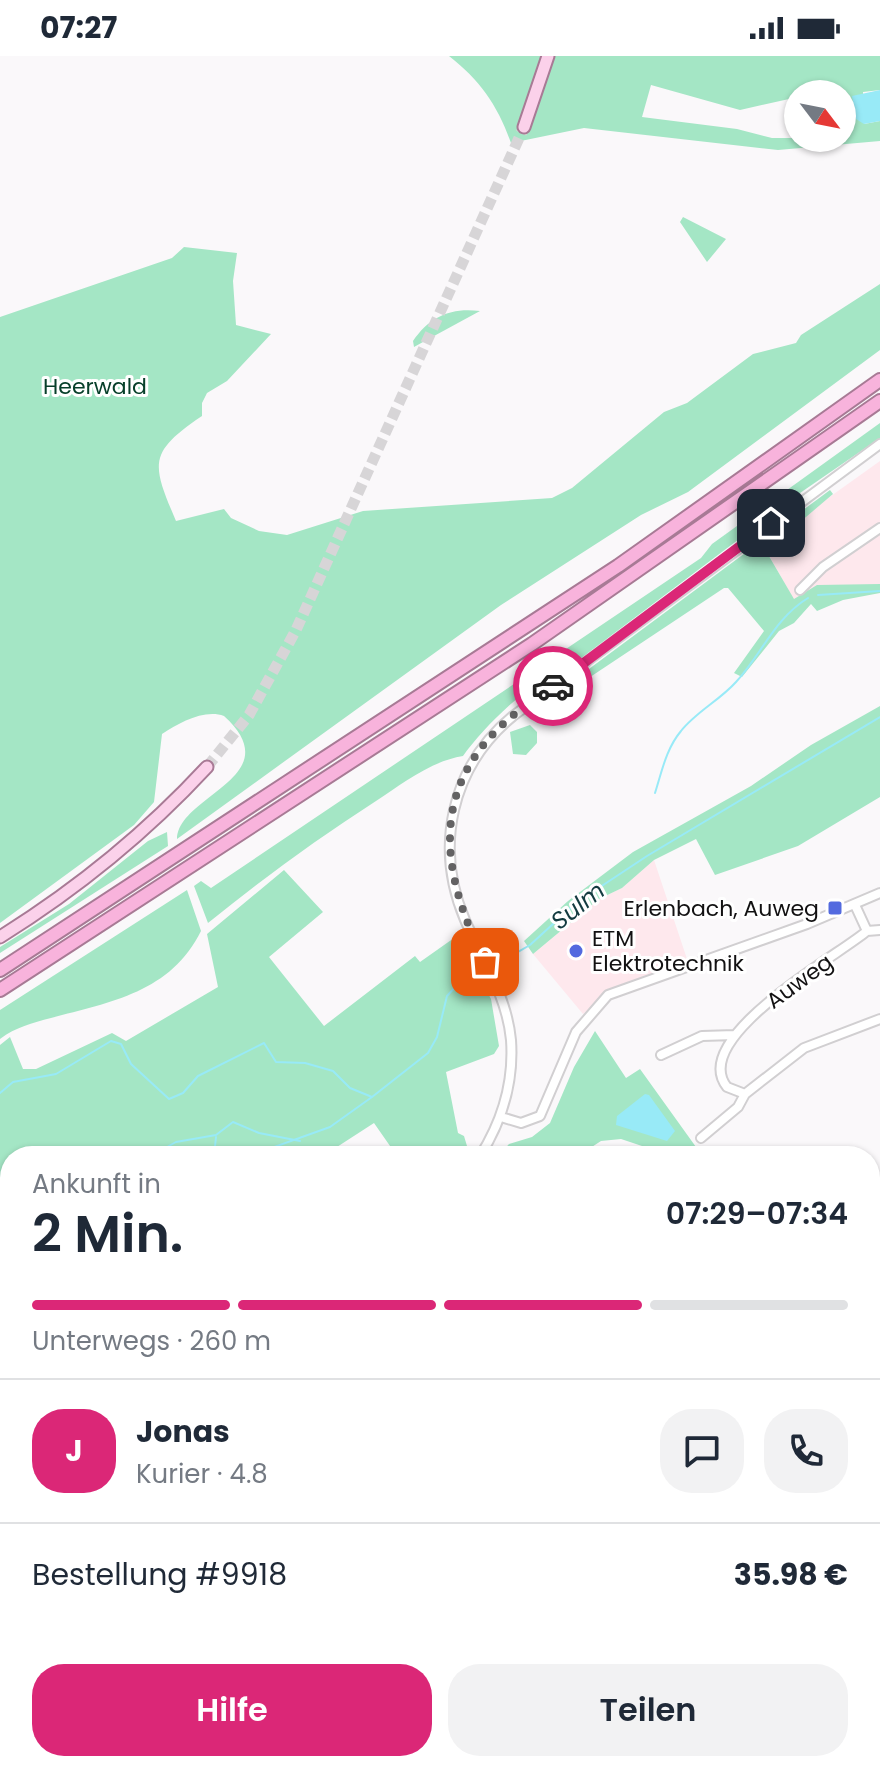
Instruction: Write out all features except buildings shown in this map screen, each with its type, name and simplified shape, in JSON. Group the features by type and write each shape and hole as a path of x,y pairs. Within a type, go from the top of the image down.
{"highway":[{"path":"1,969 618,566 880,380"},
{"path":"0,990 596,601 880,401"}],"main road":[{"path":"542,56 525,124 548,56"},
{"path":"0,937 115,856 207,767"}],"street":[{"path":"485,1146 501,1117 511,1071 511,1039 506,1012 457,900 449,850 456,797 480,750 513,716 880,444"},
{"path":"800,590 823,567 880,528"},
{"path":"501,1117 521,1123 540,1116 576,1032 608,995 855,905 880,893"},
{"path":"855,905 867,931 880,930"},
{"name":"Auweg","path":"745,1094 732,1091 720,1076 720,1062 735,1035 763,1005 867,931"},
{"path":"701,1138 738,1107 745,1094 804,1048 880,1019"},
{"path":"661,1055 702,1036 735,1035"}],"shaded area":[{"path":"880,461 880,584 794,600 766,550 790,533 803,516"},
{"path":"654,860 688,962 607,994 583,1014 533,954 599,899 622,888"}],"green space":[{"path":"449,56 880,56 880,90 863,92 864,124 880,121 880,141 856,143 856,80 784,80 784,100 740,110 651,85 642,117 784,138 784,149 778,150 584,128 511,143 500,117 479,84"},
{"path":"683,217 726,239 707,262 680,222"},
{"name":"Heerwald","path":"184,247 237,253 233,281 236,325 271,334 227,381 207,393 202,403 202,416 163,450 159,472 176,521 224,509 231,518 259,531 287,535 363,511 552,498 572,488 664,412 687,403 753,354 796,343 801,335 880,284 880,350 688,492 641,515 501,605 177,839 182,824 239,770 245,755 241,737 224,716 200,716 162,734 154,802 134,825 0,923 0,317 172,258"},
{"path":"480,311 414,347 413,341 434,320 450,312"},
{"path":"880,423 880,438 800,493 564,671 536,684 495,719 463,756 428,768 332,830 208,923 194,886 201,881 211,888 701,558 712,544"},
{"path":"830,490 833,494 766,551 794,599 817,585 880,584 880,593 843,600 817,611 811,604 794,623 779,631 742,677 734,673 764,631 728,588 724,588 530,717 531,712"},
{"path":"880,706 880,797 798,846 715,875 696,839 654,860 622,888 599,899 533,954 524,941 568,901 633,852 751,786 811,745"},
{"path":"530,725 537,732 537,743 526,755 513,754 510,732"},
{"path":"167,832 168,846 0,953 0,947 69,904 148,841"},
{"path":"284,870 323,912 269,957 324,1026 415,956 420,962 454,938 461,943 491,999 499,1046 494,1054 446,1072 458,1133 464,1136 467,1146 390,1146 374,1123 338,1146 0,1146 0,1045 10,1037 23,1069 36,1069 112,1033 126,1041 218,987 207,934"},
{"path":"187,890 201,931 173,968 156,981 117,1000 24,1026 0,1039 0,1010"},
{"path":"595,1031 626,1078 640,1069 695,1146 642,1146 621,1139 601,1141 593,1146 507,1146 532,1137 550,1123 574,1067"}],"water":[{"path":"880,90 880,121 864,124 856,119 856,95"},
{"path":"645,1094 649,1095 675,1131 667,1141 616,1125 617,1116"}],"waterway":[{"path":"818,595 880,591"},
{"path":"655,793 668,753 681,731 736,682 777,626 808,598"},
{"name":"Sulm","path":"492,967 530,945 576,903 647,856 880,717"},
{"name":"Sulm","path":"0,1093 13,1082 56,1074 111,1041 121,1044 131,1064 169,1099 183,1093 198,1076 264,1043 276,1062 305,1063 333,1071 350,1088 372,1097 428,1053 437,1037 447,996 457,985 486,970"},
{"path":"277,1146 330,1127 372,1097"},
{"path":"169,1146 216,1135 233,1122 259,1133 300,1141"},
{"path":"215,1146 216,1137"}],"tunnel":[{"path":"207,767 249,715 296,630 524,127"}],"way so far":[{"path":"485,962 464,917 453,883 449,850 452,813 468,767 480,750 500,726 553,686"}],"place":[{"name":"Erlenbach, Auweg","path":"835,908"},
{"name":"ETM Elektrotechnik","path":"576,951"}],"route":[{"path":"553,686 771,523"}]}
